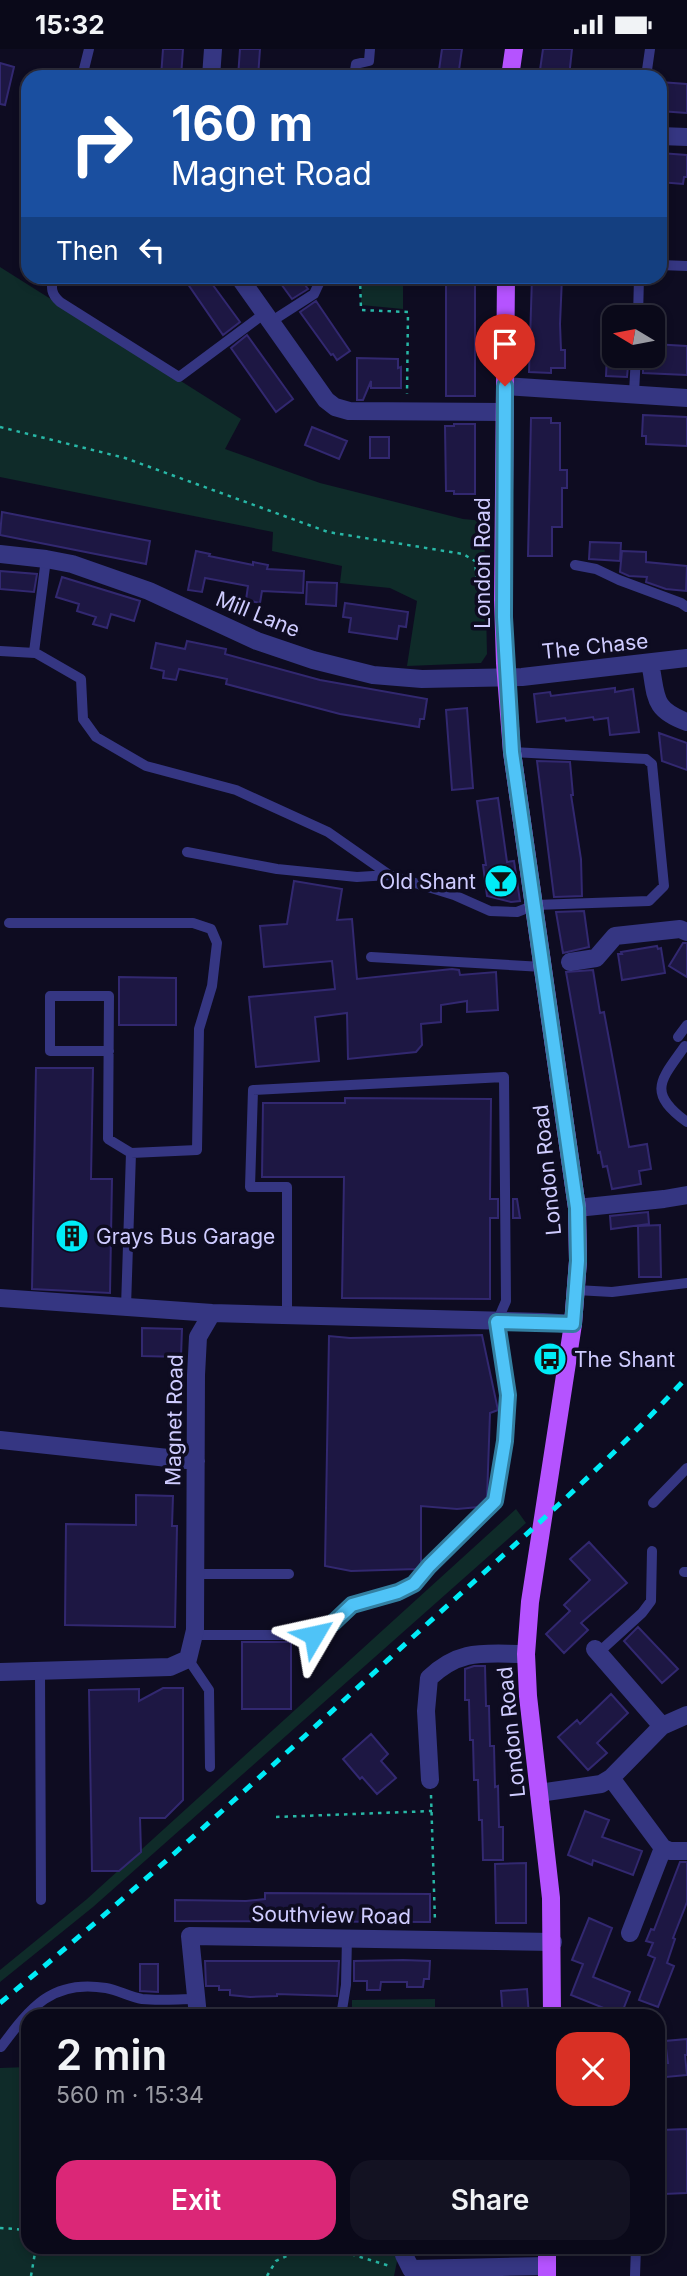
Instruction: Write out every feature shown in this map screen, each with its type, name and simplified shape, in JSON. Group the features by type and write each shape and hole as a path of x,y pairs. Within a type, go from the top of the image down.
{"main road":[{"path":"511,70 514,49"},
{"name":"London Road","path":"506,284 504,608 512,752 577,1208 573,1324 530,1602 526,1654 528,1696 551,1898 552,2009"}],"street":[{"path":"212,70 213,49"},
{"path":"667,136 687,137"},
{"path":"244,284 326,400 335,407 349,411 505,412"},
{"path":"505,386 687,398"},
{"name":"Mill Lane","path":"0,554 72,564 149,591 229,629 313,660 373,675 405,678 507,677"},
{"name":"The Chase","path":"507,677 687,658"},
{"path":"650,663 658,705 670,716 687,722"},
{"path":"570,962 596,958 615,936 680,929 687,932"},
{"path":"577,1208 687,1195"},
{"path":"0,1298 212,1313 573,1324"},
{"name":"Magnet Road","path":"188,1659 194,1635 198,1336 212,1313"},
{"path":"0,1440 196,1461"},
{"path":"596,1651 662,1726"},
{"path":"430,1780 426,1711 429,1678 442,1666 466,1655 526,1654"},
{"path":"0,1672 170,1667 188,1659"},
{"path":"539,1793 601,1784 611,1778 662,1726 687,1715"},
{"path":"611,1778 663,1848 670,1851 687,1851"},
{"path":"630,1933 663,1848"},
{"name":"Southview Road","path":"197,2008 190,1936 553,1942"},
{"path":"405,2254 411,2269 547,2271"}],"lane":[{"path":"84,70 89,49"},
{"path":"355,70 356,64 369,61 370,49"},
{"path":"647,70 650,49"},
{"path":"667,266 687,267"},
{"path":"52,284 54,296 60,302 179,377 268,317 314,294 319,284"},
{"path":"638,305 639,284"},
{"path":"634,393 635,368"},
{"path":"36,653 46,559"},
{"path":"575,565 596,569 687,607"},
{"path":"0,651 36,653 81,679 83,719 96,737 146,766 236,790 328,832 389,875 454,895 490,911 517,912 535,905 649,901 664,886 652,764 646,759 512,752"},
{"path":"187,852 276,869 357,877 389,875"},
{"path":"9,923 193,923 211,929 217,943 212,986 199,1029 197,1150 131,1153 108,1139 109,1051 109,996 50,996 50,1051 109,1051"},
{"path":"371,957 543,967"},
{"path":"687,1025 661,1086 662,1097 668,1107 687,1122"},
{"path":"194,1635 314,1635 333,1623 352,1605 398,1592 414,1584 495,1501 505,1441 508,1395 497,1322 506,1301 504,1077 253,1090 250,1187 287,1187 287,1315"},
{"path":"126,1307 131,1153"},
{"path":"576,1290 612,1292 687,1283"},
{"path":"653,1503 687,1468"},
{"path":"596,1651 642,1613 651,1601 652,1551"},
{"path":"195,1574 289,1574"},
{"path":"188,1659 209,1690 210,1767"},
{"path":"40,1671 41,1900"},
{"path":"342,2009 346,1985 347,1937"},
{"path":"34,2009 51,1994 76,1986 106,1988 138,1998 197,2008"},
{"path":"1,2047 21,2021"},
{"path":"635,2276 636,2254"}],"path":[{"path":"360,284 362,310 408,312 407,411"},
{"path":"0,427 125,458 328,531 463,554 475,561 478,593 504,608"},
{"path":"430,1780 436,1939"},
{"path":"276,1817 432,1811"},
{"path":"0,2228 21,2230"},
{"path":"31,2276 35,2254"},
{"path":"267,2276 276,2261 291,2254"},
{"path":"351,2254 391,2266 401,2254"}],"green space":[{"path":"0,267 21,280 21,284 27,284 241,419 225,449 320,483 463,519 484,521 487,654 481,663 407,666 417,601 390,588 340,583 342,566 272,551 273,532 0,477"},
{"path":"362,284 403,284 403,309 361,305"},
{"path":"516,1509 526,1523 93,1907 0,1982 0,1970 87,1899"},
{"path":"435,1999 435,2009 352,2009 352,2000"},
{"path":"21,2067 21,2254 399,2254 394,2276 0,2276 0,2068"}],"building":[{"path":"163,49 183,49 182,70 162,70"},
{"path":"240,49 260,49 258,70 238,70"},
{"path":"442,49 462,49 459,70 439,70"},
{"path":"543,49 572,49 570,70 540,70"},
{"path":"0,63 14,67 5,105 0,104"},
{"path":"667,83 687,84 687,113 667,112"},
{"path":"667,154 687,155 687,177 684,177 683,184 667,183"},
{"path":"188,284 212,284 240,322 223,335"},
{"path":"281,284 304,284 308,289 292,299"},
{"path":"446,284 475,284 475,396 446,396"},
{"path":"532,284 562,284 561,350 565,350 565,368 551,368 551,373 529,372"},
{"path":"316,301 350,351 337,360 300,312"},
{"path":"247,335 293,399 276,412 231,348"},
{"path":"665,345 687,346 687,375 643,373 643,368 665,368"},
{"path":"357,358 398,359 398,368 401,367 401,388 371,388 371,381 363,400 357,400"},
{"path":"606,368 628,368 627,377 606,376"},
{"path":"643,415 687,417 687,446 646,444 646,436 642,436"},
{"path":"531,418 551,418 551,423 560,423 560,470 567,470 567,488 562,488 562,527 552,527 552,556 528,556"},
{"path":"475,424 475,494 454,494 454,491 446,491 445,426"},
{"path":"312,427 347,441 339,459 305,445"},
{"path":"370,437 389,437 389,458 370,458"},
{"path":"2,512 150,541 146,564 0,535"},
{"path":"590,542 621,543 620,561 589,559"},
{"path":"196,551 253,565 253,562 268,565 267,569 304,571 303,593 262,591 260,603 246,600 248,586 205,578 202,592 188,590"},
{"path":"622,551 646,552 646,562 687,566 686,591 666,589 646,582 647,577 629,576 620,572"},
{"path":"0,571 37,574 34,592 0,589"},
{"path":"62,577 140,601 134,621 111,614 107,628 93,624 96,617 77,611 79,604 56,597"},
{"path":"307,582 337,583 336,606 306,604"},
{"path":"345,603 408,612 406,627 399,626 397,639 349,632 351,618 343,617"},
{"path":"187,641 226,649 225,654 320,680 427,699 424,719 420,719 419,727 340,714 226,684 227,679 179,669 176,680 163,678 164,671 151,668 156,643 185,649"},
{"path":"615,688 615,692 633,689 639,732 610,735 608,718 566,721 565,718 537,722 534,694 550,692 551,696"},
{"path":"467,708 473,788 452,790 446,710"},
{"path":"659,733 687,743 687,770 662,761"},
{"path":"537,761 570,762 571,795 581,859 582,896 554,897"},
{"path":"498,798 507,862 514,861 520,901 511,902 487,896 483,865 486,865 477,801"},
{"path":"294,881 342,889 337,920 352,919 357,979 452,969 459,970 460,975 496,972 498,1010 467,1012 467,1001 441,1005 441,1022 421,1024 422,1045 416,1052 348,1059 347,1013 315,1017 319,1061 256,1067 249,997 335,989 332,961 264,967 260,926 287,924"},
{"path":"584,911 589,947 563,953 556,912"},
{"path":"683,943 687,943 687,977 669,966"},
{"path":"657,946 658,949 661,948 665,973 622,980 618,954"},
{"path":"593,970 600,1013 604,1012 629,1147 647,1144 651,1169 639,1171 641,1184 612,1189 607,1166 603,1167 600,1152 598,1153 566,972"},
{"path":"119,977 176,978 176,1025 119,1025"},
{"name":"Grays Bus Garage","path":"36,1068 93,1068 91,1179 112,1179 110,1293 32,1289"},
{"path":"345,1098 491,1099 490,1199 498,1199 498,1218 490,1218 490,1299 342,1298 344,1177 262,1177 263,1103 345,1103"},
{"path":"513,1199 517,1199 520,1218 513,1218"},
{"path":"648,1212 649,1224 611,1229 610,1216"},
{"path":"660,1225 661,1277 639,1277 638,1226"},
{"path":"142,1328 182,1329 181,1357 142,1356"},
{"path":"482,1335 498,1410 490,1413 487,1498 479,1507 457,1509 421,1506 421,1564 417,1569 351,1571 325,1566 329,1336 350,1338"},
{"path":"136,1495 173,1496 172,1526 177,1526 175,1627 65,1625 66,1524 136,1525"},
{"path":"589,1542 627,1583 581,1623 588,1630 564,1653 546,1634 570,1611 564,1605 590,1580 570,1559"},
{"path":"638,1627 678,1669 662,1683 624,1641"},
{"path":"242,1642 291,1642 291,1709 242,1709"},
{"path":"485,1666 490,1746 494,1746 495,1787 498,1786 499,1827 503,1827 503,1860 483,1860 478,1780 474,1780 473,1740 470,1740 469,1700 465,1700 465,1669"},
{"path":"163,1688 183,1688 183,1800 165,1818 140,1818 141,1852 119,1871 92,1871 89,1690 139,1689 139,1701"},
{"path":"611,1694 628,1713 597,1743 607,1753 588,1770 558,1737 577,1720 580,1724"},
{"path":"371,1734 388,1754 381,1761 396,1778 377,1794 343,1759"},
{"path":"585,1811 609,1820 602,1837 642,1851 633,1875 593,1860 592,1865 568,1855"},
{"path":"680,1862 687,1862 687,1902 667,1963 674,1966 658,2007 639,2000 655,1958 648,1955 653,1943 646,1941 651,1929 654,1930"},
{"path":"526,1863 526,1923 496,1923 495,1864"},
{"path":"265,1893 430,1894 430,1922 175,1921 175,1900 246,1901 265,1899"},
{"path":"589,1918 612,1928 593,1977 630,1992 623,2009 606,2009 571,1995 583,1964 572,1960"},
{"path":"205,1961 339,1961 337,1996 230,1995 230,1990 219,1990 219,1986 206,1986"},
{"path":"354,1961 430,1961 429,1979 424,1979 423,1987 407,1987 407,1982 381,1982 380,1990 367,1990 367,1981 354,1981"},
{"path":"140,1964 158,1964 158,1992 140,1991"},
{"path":"527,1989 528,2009 502,2009 501,1991"},
{"path":"687,2039 687,2075 666,2077 665,2063 668,2063 665,2041"},
{"path":"687,2129 687,2193 665,2194 665,2130"}],"railway":[{"path":"0,2003 210,1822 519,1541 622,1444 687,1377"}],"place":[{"name":"Old Shant","path":"501,881"},
{"name":"Grays Bus Garage","path":"72,1236"},
{"name":"The Shant","path":"550,1359"}],"route":[{"path":"314,1635 333,1623 352,1605 398,1592 414,1584 495,1501 505,1441 508,1395 497,1322 573,1324 578,1261 577,1208 512,752 505,663 505,386"}]}
